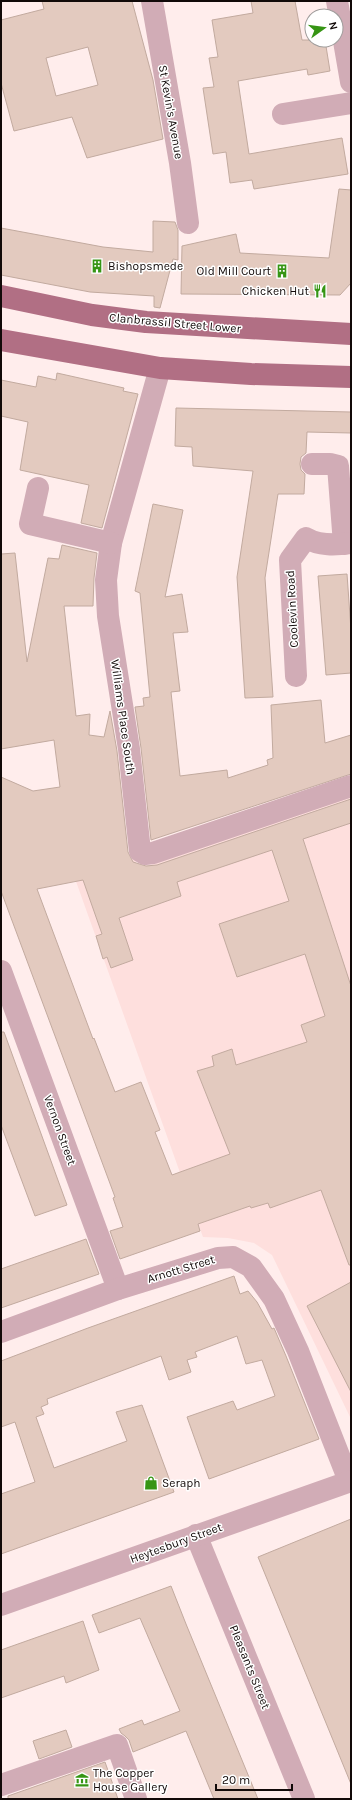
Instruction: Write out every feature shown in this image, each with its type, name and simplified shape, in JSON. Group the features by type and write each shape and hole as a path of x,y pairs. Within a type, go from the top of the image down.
{"main road":[{"name":"Clanbrassil Street Lower","path":"1,296 92,315 146,322 351,334"},
{"path":"1,340 160,368 252,374 351,377"}],"street":[{"name":"St Kevin's Avenue","path":"152,1 180,164 188,223"},
{"path":"337,1 351,82"},
{"path":"282,114 351,103"},
{"name":"Williams Place South","path":"160,368 111,543 106,580 108,616 129,749 140,851 145,854 154,854 351,786"},
{"name":"Coolevin Road","path":"296,676 290,560 306,538 313,542 323,544 347,543 338,466 330,464 312,464"},
{"path":"38,488 30,524 111,543"},
{"name":"Vernon Street","path":"1,971 118,1289"},
{"name":"Arnott Street","path":"1,1332 118,1289 218,1258 233,1257 251,1267 274,1299 298,1351 350,1481"},
{"name":"Heytesbury Street","path":"1,1606 350,1481"},
{"name":"Pleasants Street","path":"196,1535 304,1799"},
{"path":"1,1785 117,1745 136,1799"}],"shaded area":[{"path":"351,794 351,1419 272,1255 254,1243 228,1238 203,1237 73,873 135,858 137,866 150,865"}],"building":[{"path":"42,1 132,1 153,80 163,139 87,158 72,117 14,131 1,83 1,20 44,9","holes":["88,47 98,85 56,96 46,58"]},
{"path":"251,1 295,1 302,40 304,40 304,48 326,48 330,71 308,75 307,69 238,81 249,154 342,138 348,174 254,189 252,180 230,183 226,152 213,154 203,88 214,87 209,58 218,57 212,20 253,13"},
{"name":"Old Mill Court","path":"339,189 351,190 351,283 340,295 181,294 182,246 236,234 240,253 329,258"},
{"name":"Bishopsmede","path":"153,221 175,222 178,230 178,260 173,259 160,308 154,307 154,296 90,292 1,275 1,228 103,247 153,252"},
{"path":"57,373 124,388 123,391 138,394 102,528 81,523 89,485 20,470 28,422 1,416 1,380 36,387 38,376 56,380"},
{"path":"176,408 351,412 351,433 307,432 306,453 301,457 300,464 301,470 305,474 304,494 278,494 265,578 273,697 245,698 237,577 253,471 193,466 192,447 175,446"},
{"path":"153,504 183,510 165,597 182,594 188,632 173,633 180,691 171,692 180,776 227,770 228,778 268,765 267,760 273,758 271,705 321,700 325,743 351,735 351,774 151,840 135,707 144,706 143,698 150,697 140,593 135,591"},
{"path":"62,545 97,553 93,606 64,606 76,716 90,714 89,735 104,737 110,711 117,751 128,852 133,862 146,866 157,865 351,799 351,823 303,839 351,986 351,1265 349,1265 321,1190 270,1208 268,1203 251,1208 250,1206 198,1224 200,1231 120,1259 110,1231 123,1227 113,1198 115,1197 1,891 1,777 33,791 60,787 54,740 1,749 1,554 15,553 27,662 48,558 59,559","holes":["272,850 289,901 219,924 237,977 305,954 325,1016 301,1025 307,1042 236,1065 232,1049 212,1056 214,1066 197,1071 230,1154 172,1175 155,1132 160,1130 141,1082 115,1092 94,1038 93,1039 37,889 83,880 102,934 96,936 103,959 107,957 111,968 133,960 119,918 181,896 177,882"]},
{"path":"347,574 351,630 351,673 326,675 318,576"},
{"path":"1,1032 4,1032 67,1205 35,1216 1,1125"},
{"path":"86,1239 99,1274 1,1308 1,1269"},
{"path":"234,1276 240,1294 248,1291 257,1302 272,1329 274,1328 319,1439 209,1479 187,1417 233,1401 237,1410 275,1396 262,1360 246,1364 237,1336 195,1352 197,1357 187,1360 191,1372 169,1380 161,1356 47,1399 48,1404 41,1407 44,1414 36,1417 54,1468 127,1441 116,1412 142,1405 174,1492 1,1554 1,1494 35,1482 15,1422 1,1427 1,1361"},
{"path":"351,1282 351,1392 307,1306"},
{"path":"351,1519 351,1784 258,1557"},
{"path":"171,1586 258,1799 214,1799 186,1731 133,1752 129,1740 121,1733 119,1729 142,1720 144,1725 180,1711 140,1618 99,1633 92,1615"},
{"path":"83,1621 99,1670 66,1683 64,1676 1,1698 1,1650"},
{"path":"66,1730 72,1747 39,1759 33,1741"},
{"name":"The Copper House Gallery","path":"105,1762 118,1799 8,1799 8,1796"}],"place":[{"name":"Bishopsmede","path":"97,266"},
{"name":"Old Mill Court","path":"282,271"},
{"name":"Chicken Hut","path":"320,291"},
{"name":"Seraph","path":"151,1483"},
{"name":"The Copper House Gallery","path":"82,1780"}]}
